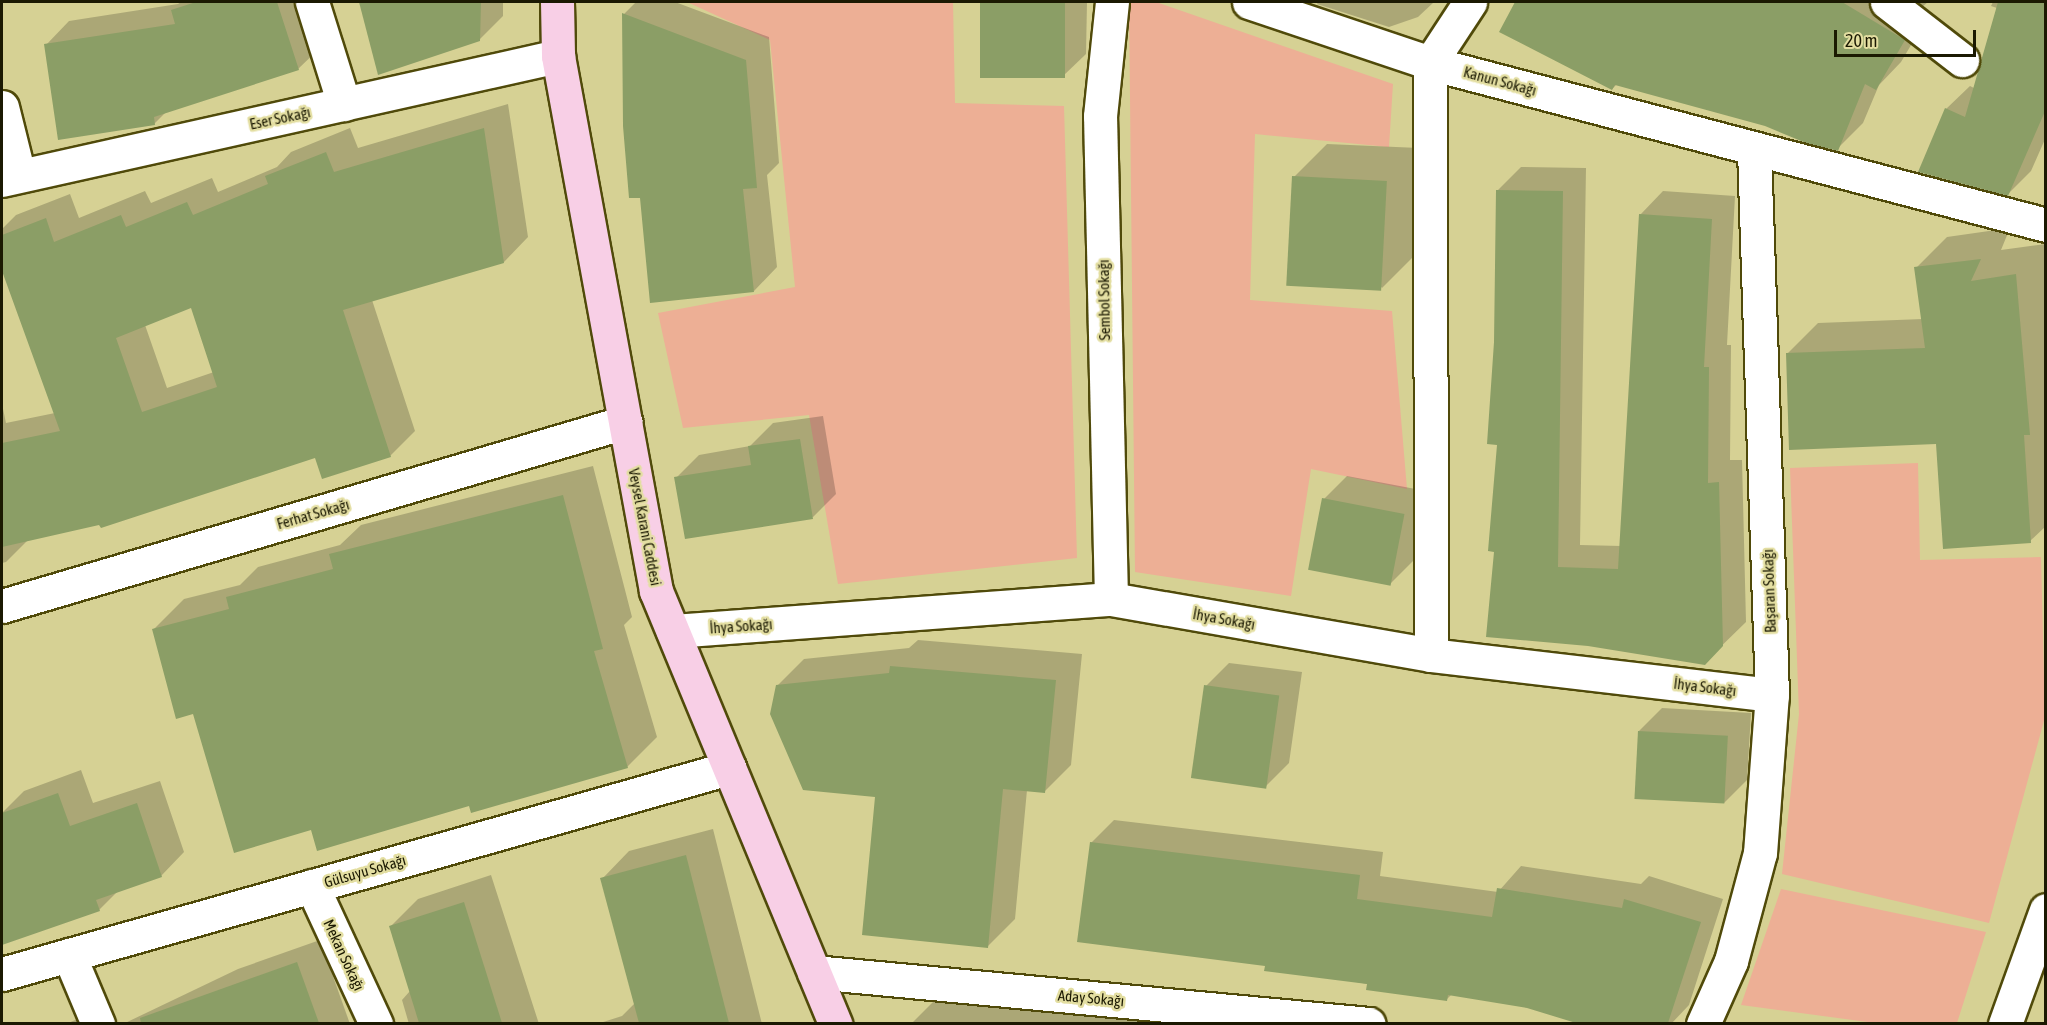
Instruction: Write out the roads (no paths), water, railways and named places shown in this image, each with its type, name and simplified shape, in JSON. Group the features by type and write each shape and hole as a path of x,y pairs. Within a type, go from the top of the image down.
{"main road":[{"name":"Veysel Karani Caddesi","path":"557,2 558,56 656,591 835,1023"}],"street":[{"path":"312,2 344,104"},
{"name":"Sembol Sokağı","path":"1111,599 1100,116 1112,2"},
{"name":"Kanun Sokağı","path":"1249,2 1430,63 2046,225"},
{"path":"1431,655 1430,63 1470,2"},
{"path":"1887,2 1962,60"},
{"name":"Eser Sokağı","path":"10,178 558,56"},
{"path":"2,107 10,178"},
{"name":"Başaran Sokağı","path":"1703,1023 1731,961 1760,853 1772,695 1754,149"},
{"name":"Ferhat Sokağı","path":"2,606 625,422"},
{"name":"İhya Sokağı","path":"673,631 1111,599 1431,655 1772,695"},
{"name":"Gülsuyu Sokağı","path":"2,974 729,768"},
{"name":"Mekan Sokağı","path":"312,886 376,1023"},
{"path":"2005,1023 2046,910"},
{"path":"69,955 98,1023"},
{"name":"Aday Sokağı","path":"814,972 1369,1023"}]}
